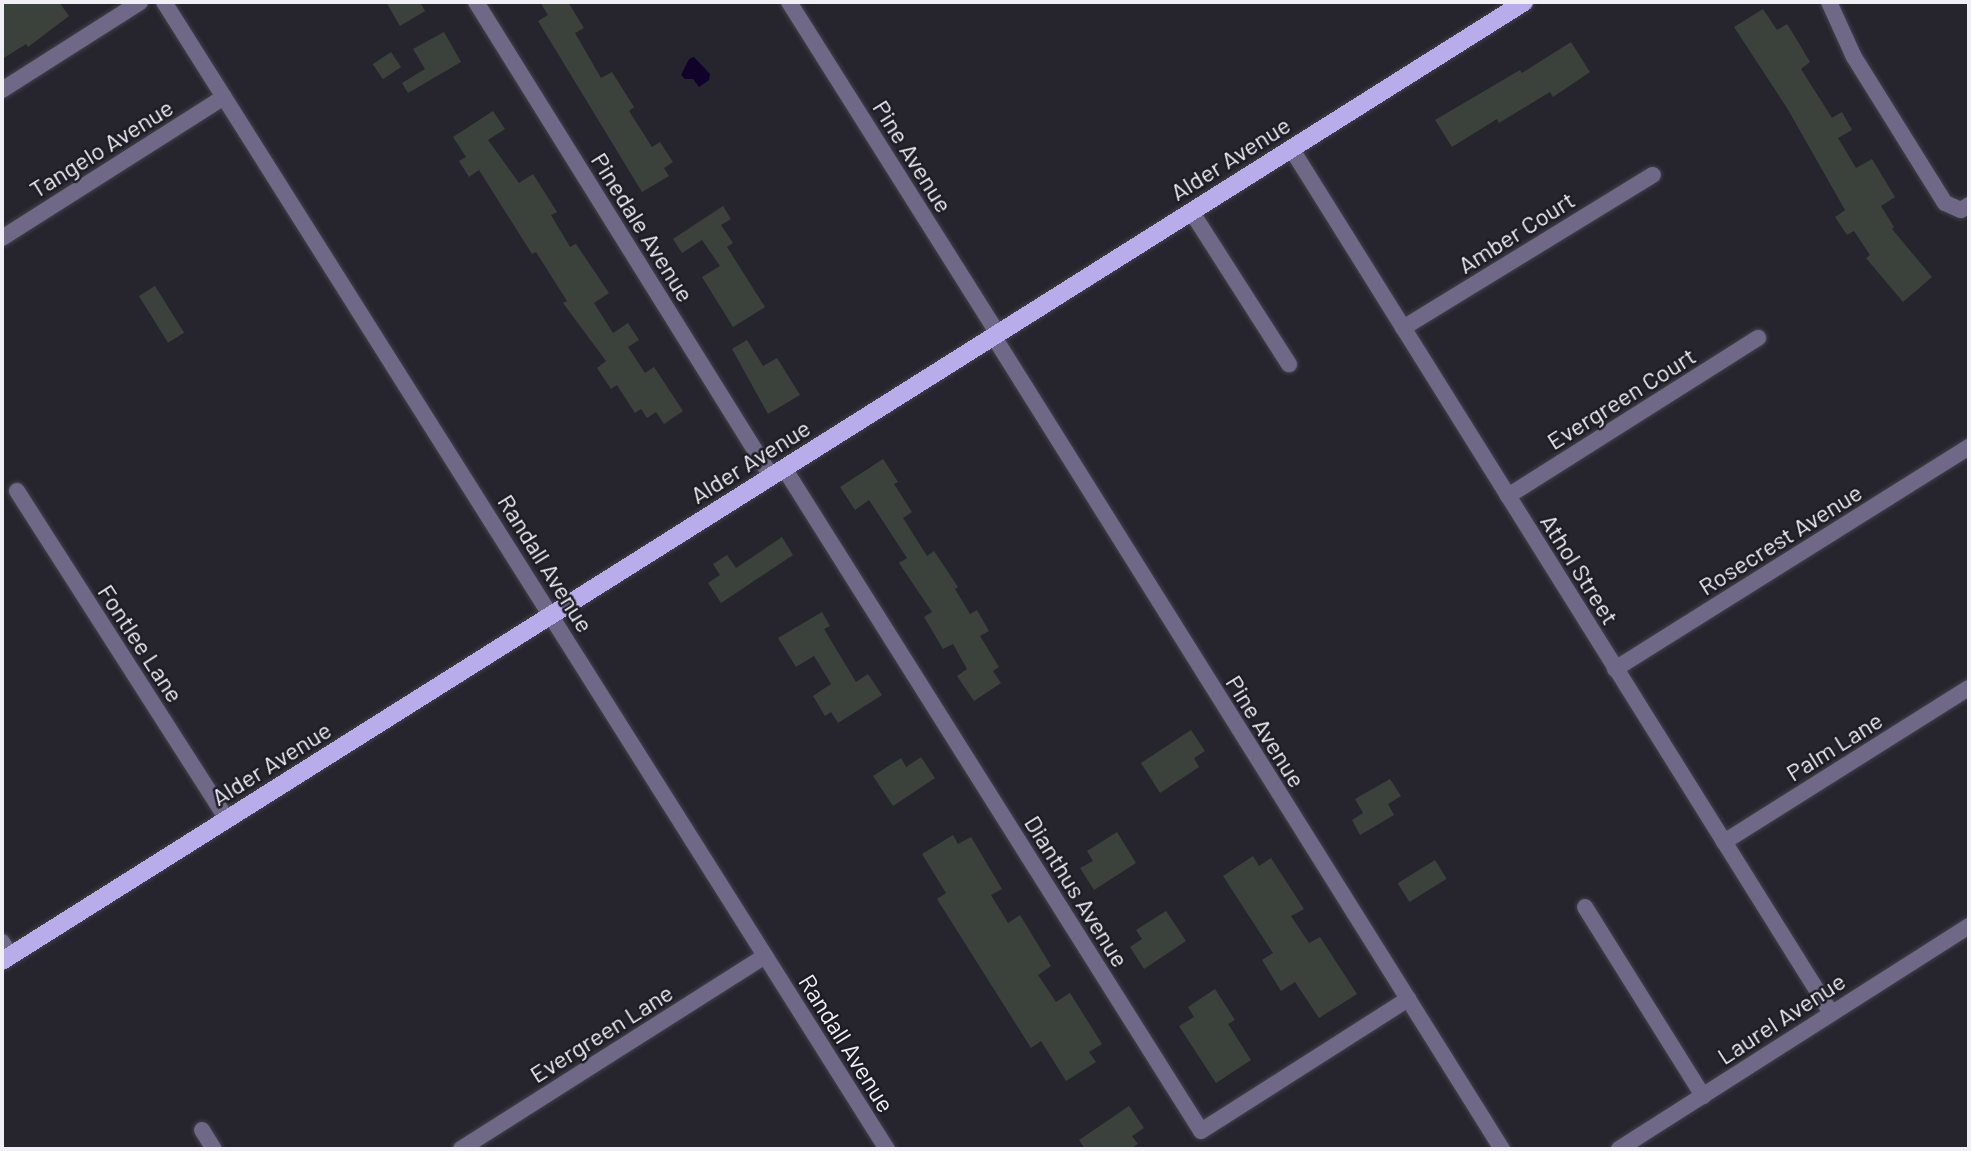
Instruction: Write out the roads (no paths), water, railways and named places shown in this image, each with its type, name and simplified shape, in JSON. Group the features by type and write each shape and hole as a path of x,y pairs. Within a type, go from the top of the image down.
{"main road":[{"name":"Alder Avenue","path":"5,953 227,820 1524,2"}],"street":[{"path":"2,90 140,2"},
{"name":"Randall Avenue","path":"164,2 887,1149"},
{"name":"Pinedale Avenue","path":"476,2 777,472"},
{"path":"1829,2 1854,57 1945,203 1965,207"},
{"name":"Pine Avenue","path":"797,4 996,335 1502,1149"},
{"name":"Tangelo Avenue","path":"2,238 224,97"},
{"name":"Athol Street","path":"1291,148 1831,1013"},
{"name":"Amber Court","path":"1402,328 1653,175"},
{"path":"1191,211 1289,364"},
{"name":"Evergreen Court","path":"1508,496 1758,338"},
{"name":"Rosecrest Avenue","path":"1615,669 1969,447"},
{"name":"Dianthus Avenue","path":"777,472 1201,1131 1408,999"},
{"name":"Fontlee Lane","path":"17,491 227,820"},
{"name":"Palm Lane","path":"1724,842 1969,688"},
{"path":"1585,906 1703,1096"},
{"name":"Laurel Avenue","path":"1619,1149 1969,926"},
{"name":"Evergreen Lane","path":"461,1149 765,956"},
{"path":"202,1130 215,1149"}]}
